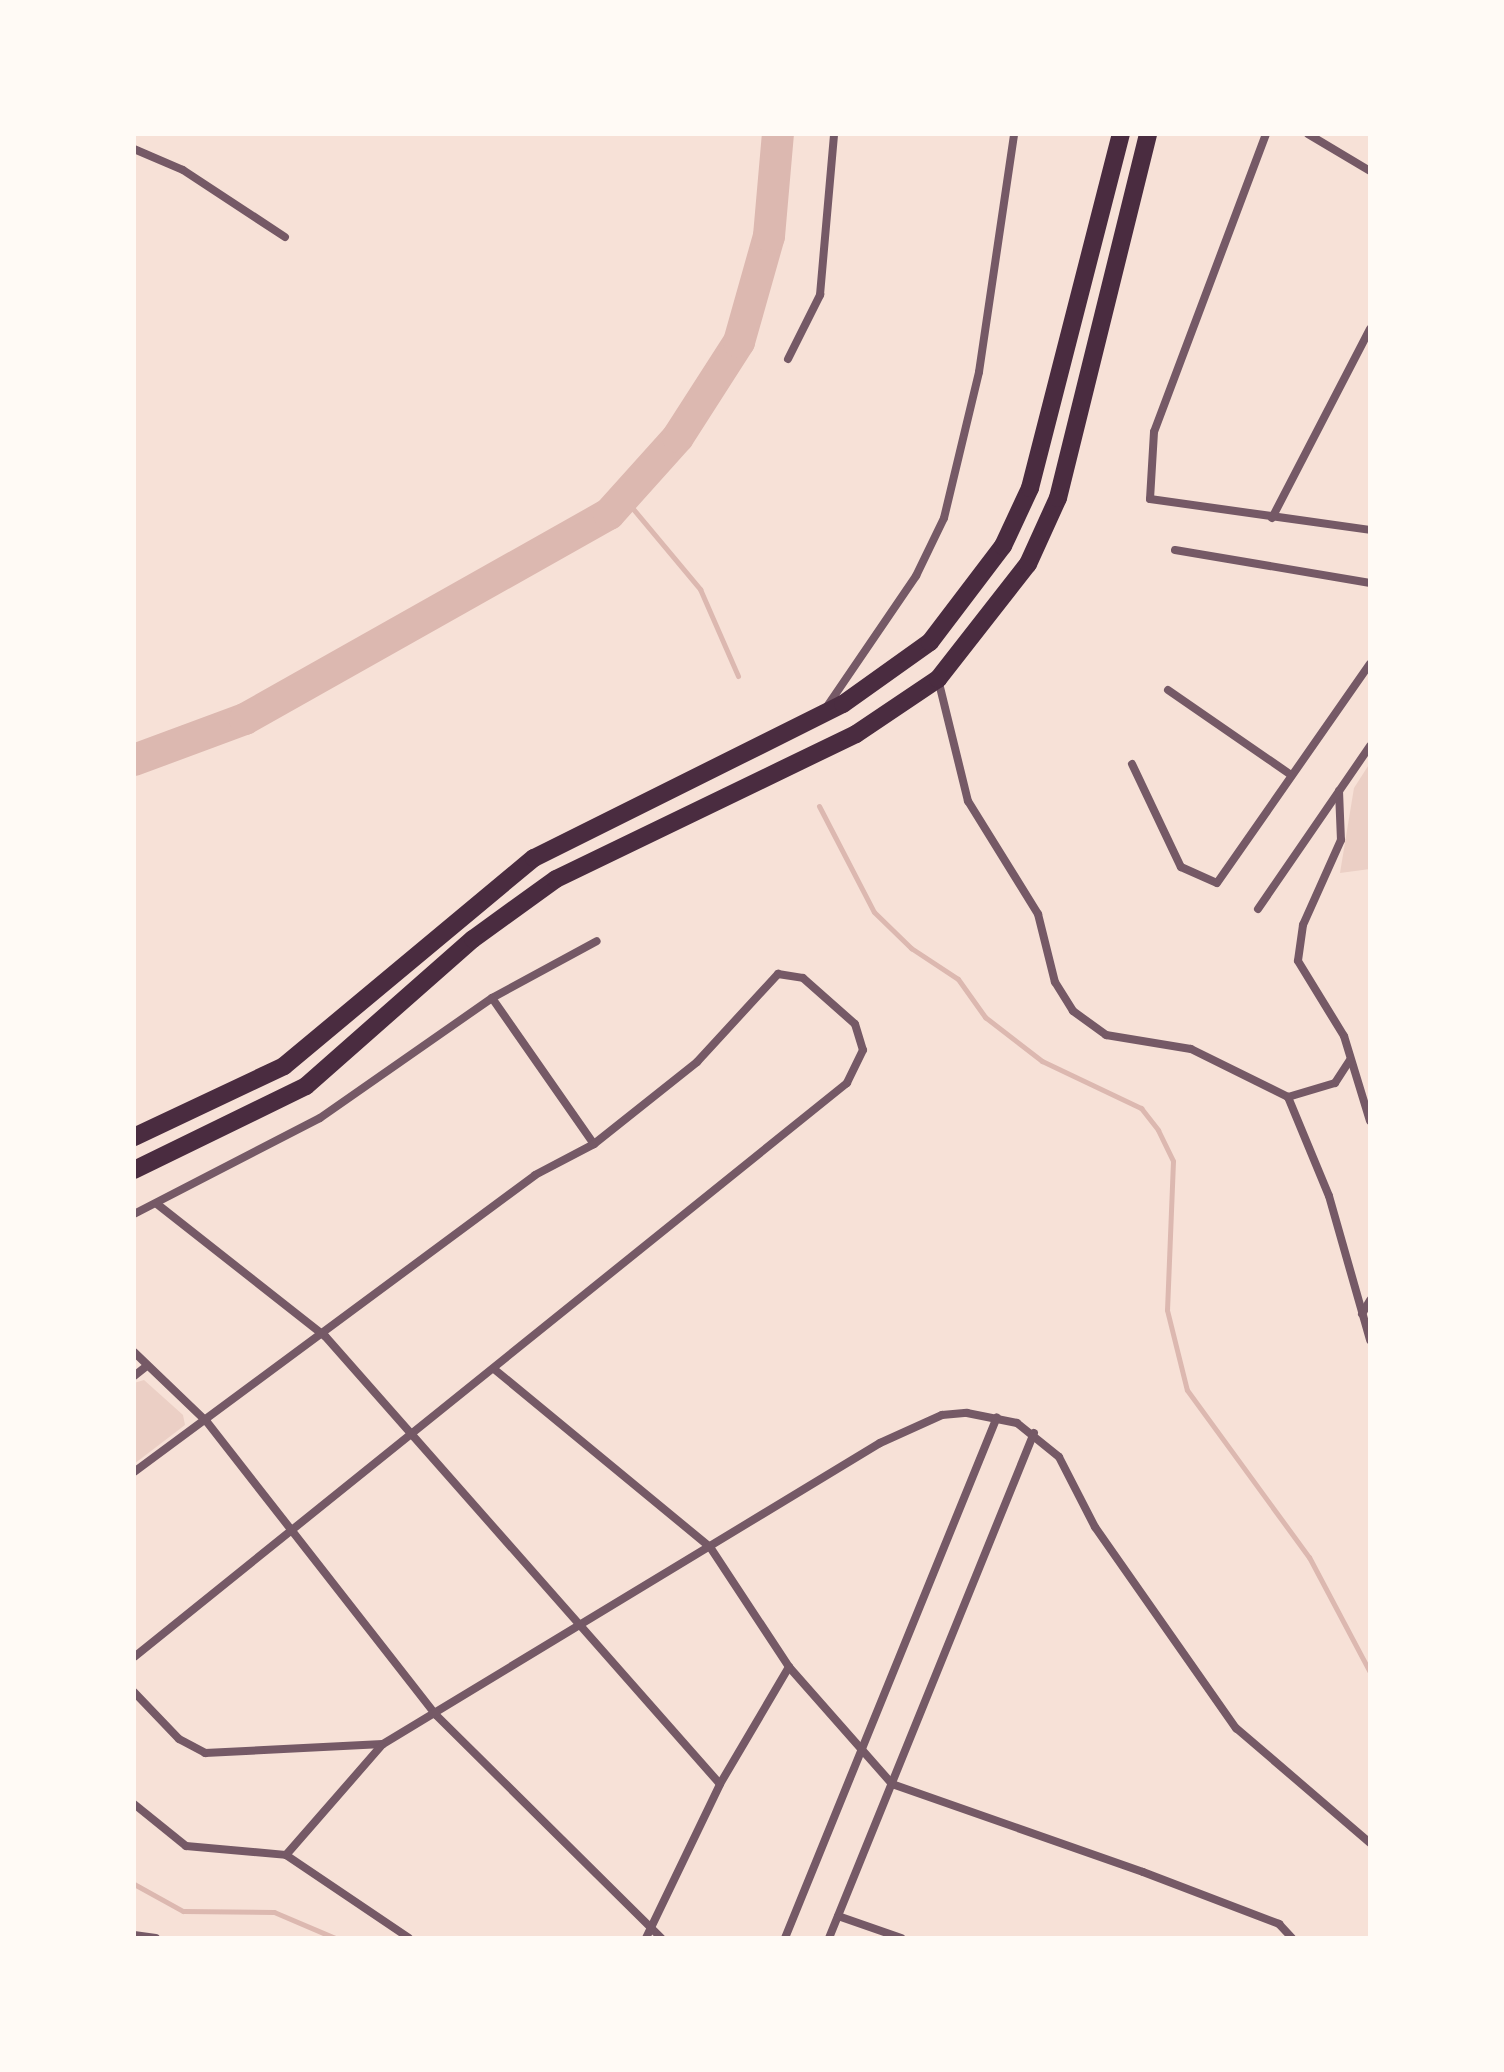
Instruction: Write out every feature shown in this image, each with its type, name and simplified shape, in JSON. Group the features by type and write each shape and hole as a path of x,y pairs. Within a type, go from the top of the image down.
{"highway":[{"path":"134,1137 284,1066 497,881 534,858 822,714 930,642 1003,546 1054,415 1121,134"},
{"path":"134,1170 306,1086 473,939 556,879 856,734 938,679 1028,564 1058,498 1148,134"}],"street":[{"path":"788,359 820,295 834,134"},
{"path":"822,714 916,576 944,518 979,372 1014,134"},
{"path":"1266,134 1154,432 1150,499 1370,530"},
{"path":"1308,134 1370,171"},
{"path":"134,149 183,170 285,237"},
{"path":"1272,518 1370,329"},
{"path":"1175,550 1370,583"},
{"path":"1132,764 1181,867 1217,883 1370,664"},
{"path":"938,679 968,801 1038,914 1055,982 1073,1011 1106,1035 1191,1049 1288,1097 1329,1196 1366,1312 1370,1340"},
{"path":"1168,690 1291,775"},
{"path":"1258,909 1370,746"},
{"path":"1339,791 1341,840 1303,925 1298,961 1344,1036 1370,1121"},
{"path":"134,1214 320,1118 492,998 597,941"},
{"path":"134,1472 325,1336 535,1175 594,1144 697,1062 778,974 803,978 855,1024 863,1050 847,1083 134,1657"},
{"path":"492,998 594,1144"},
{"path":"1288,1097 1335,1083 1350,1059"},
{"path":"157,1204 325,1336 720,1784"},
{"path":"1366,1312 1370,1300"},
{"path":"134,1352 207,1422 294,1529 436,1715 661,1938"},
{"path":"134,1376 147,1366"},
{"path":"494,1369 710,1547 789,1667 859,1755 892,1784 1279,1924 1292,1938"},
{"path":"286,1855 383,1744 436,1715 710,1547 929,1420 967,1413 997,1417 1034,1433 1059,1457 1095,1527 1236,1728 1370,1843"},
{"path":"785,1938 997,1417"},
{"path":"829,1938 1034,1433"},
{"path":"646,1938 720,1784 789,1667"},
{"path":"134,1692 179,1739 205,1753 383,1744"},
{"path":"134,1804 186,1846 286,1855 409,1938"},
{"path":"838,1916 901,1938"},
{"path":"134,1935 156,1938"}],"shaded area":[{"path":"1370,763 1370,869 1340,873 1354,788"},
{"path":"144,1380 183,1415 185,1425 134,1464 134,1383"}],"waterway":[{"path":"134,760 245,719 609,514 678,437 739,342 769,236 778,134"},
{"path":"624,498 700,589 738,676"},
{"path":"819,806 874,912 911,948 958,979 985,1017 1042,1061 1141,1108 1158,1130 1173,1161 1167,1310 1187,1390 1309,1557 1370,1672"},
{"path":"134,1884 183,1911 274,1912 335,1938"}]}
